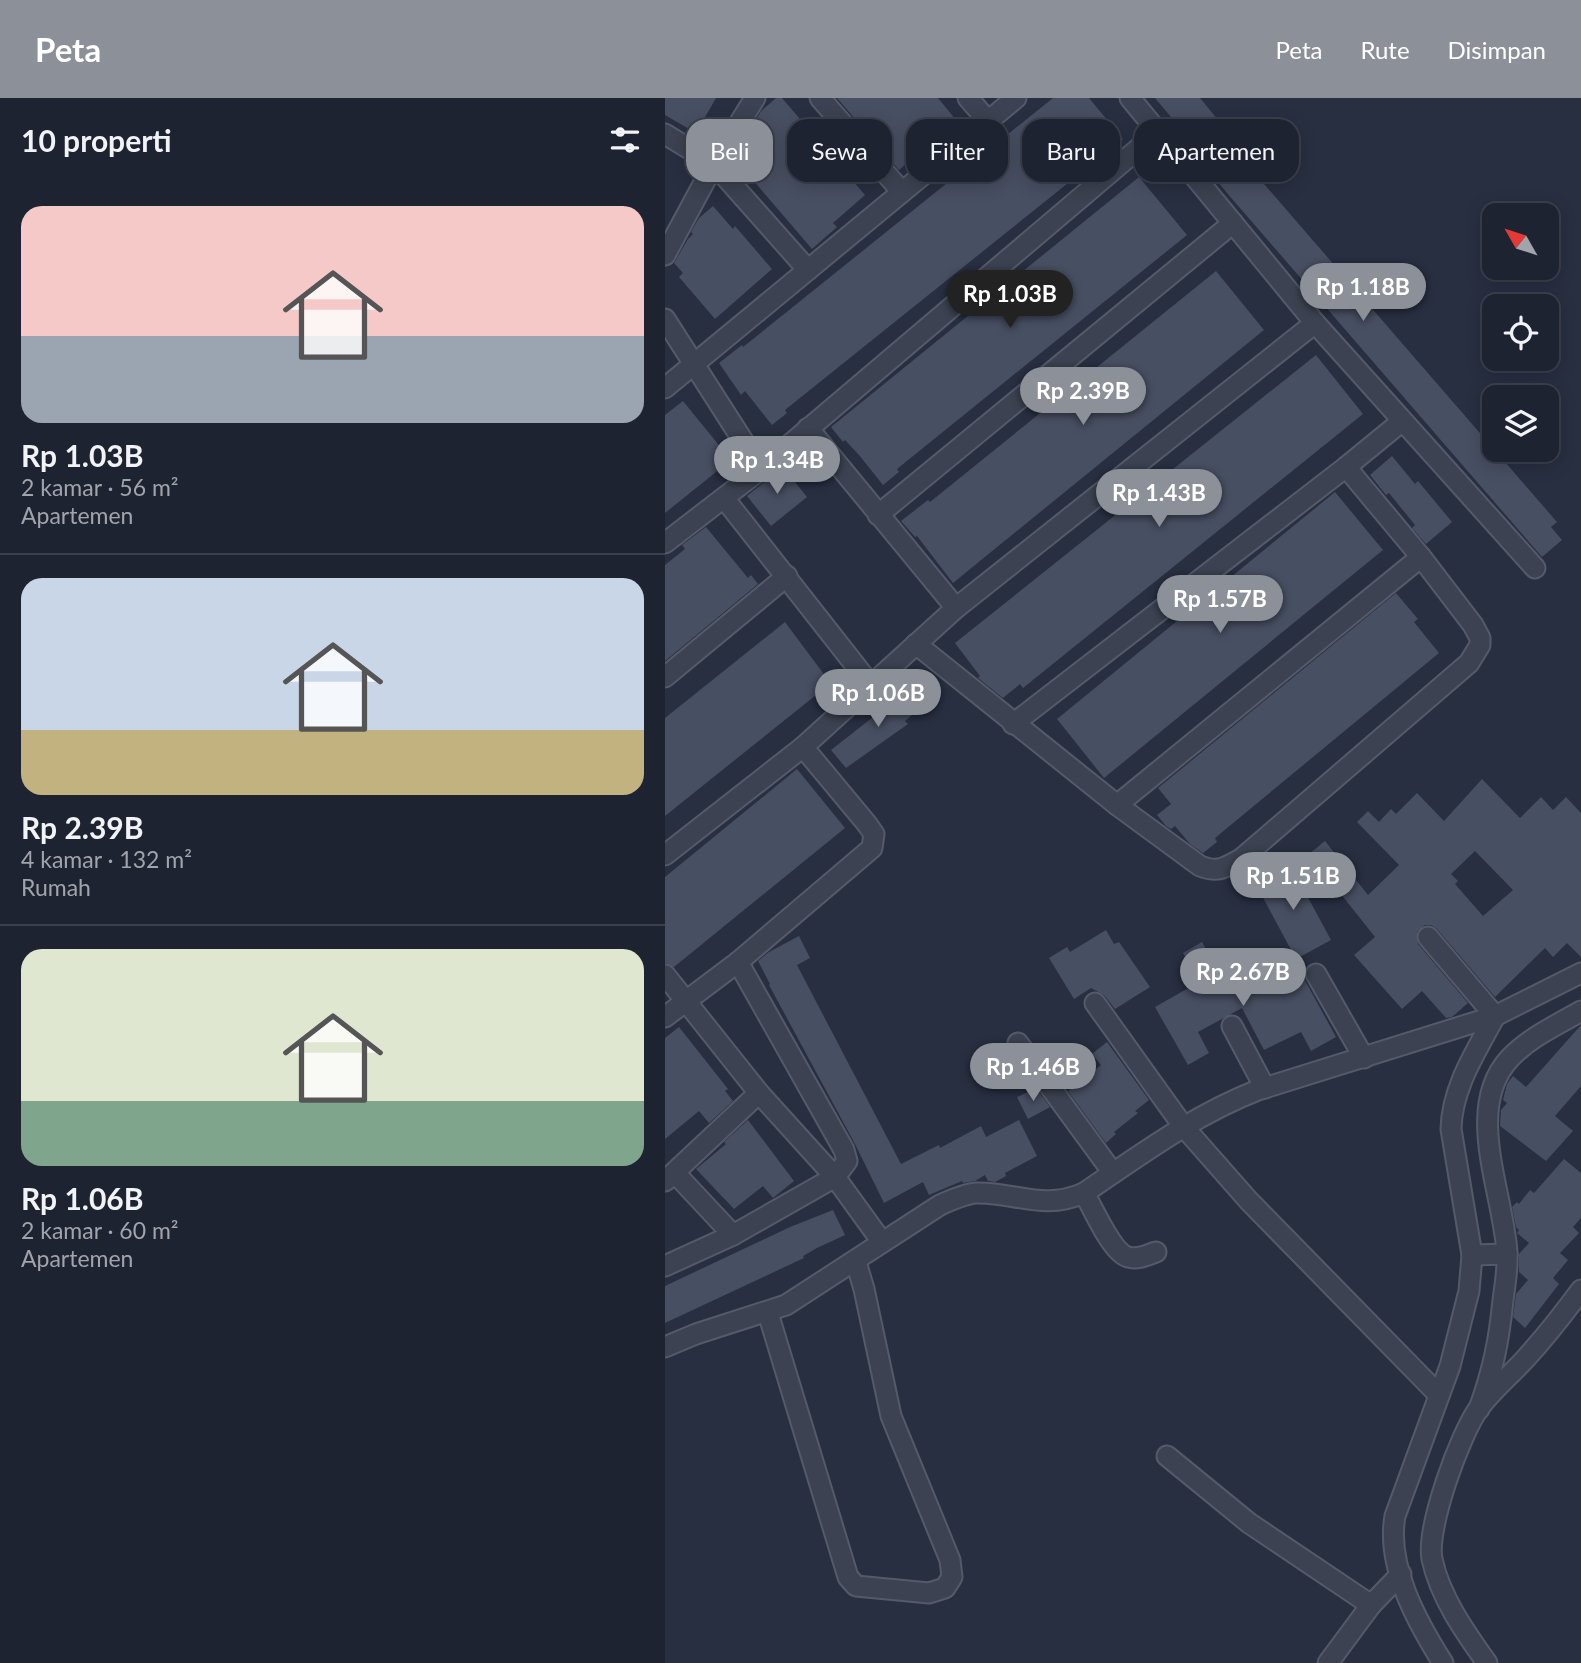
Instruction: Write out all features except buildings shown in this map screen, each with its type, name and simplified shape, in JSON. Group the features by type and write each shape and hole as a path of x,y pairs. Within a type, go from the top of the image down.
{"street":[{"path":"742,119 755,98"},
{"path":"820,98 902,192"},
{"path":"968,98 986,119"},
{"path":"990,119 1016,98"},
{"path":"1130,98 1147,119"},
{"path":"665,134 686,147"},
{"path":"665,543 761,469 1134,152"},
{"path":"665,255 704,182"},
{"path":"730,182 808,270"},
{"path":"665,388 914,182"},
{"path":"1199,182 1315,323 1401,422 1535,568"},
{"path":"878,515 1233,223"},
{"path":"665,319 761,469"},
{"path":"665,855 803,747 956,608 1315,323"},
{"path":"1013,724 1401,422"},
{"path":"808,428 956,608"},
{"path":"916,644 1013,724 1200,866 1212,870 1223,869 1241,859 1469,663 1478,650 1480,638 1473,625 1346,467"},
{"path":"724,498 870,684"},
{"path":"1117,805 1421,557"},
{"path":"665,677 787,576"},
{"path":"665,1017 738,962 868,854 874,834 803,747"},
{"path":"1428,937 1495,1017"},
{"path":"665,1266 733,1235 835,1177 846,1165 847,1156 738,962"},
{"path":"665,1347 696,1334 786,1305 940,1205 955,1198 975,1193 1052,1202 1069,1199 1084,1193 1183,1126 1233,1100 1495,1017 1581,973"},
{"path":"1316,974 1364,1058"},
{"path":"665,975 759,1093 835,1177 882,1242"},
{"path":"1095,1003 1183,1126 1249,1202 1439,1395"},
{"path":"1487,1663 1464,1630 1440,1586 1431,1545 1441,1497 1459,1450 1479,1409 1492,1374 1498,1345 1490,1254 1489,1140 1486,1117 1497,1077 1509,1059 1530,1040 1581,1012"},
{"path":"1443,1663 1415,1614 1401,1574 1393,1546 1395,1516 1450,1366 1469,1290 1490,1254 1451,1129 1451,1114 1461,1081 1495,1017"},
{"path":"1232,1026 1265,1088"},
{"path":"1018,1043 1113,1173"},
{"path":"733,1235 670,1177 759,1093"},
{"path":"1084,1193 1117,1251 1134,1258 1156,1252"},
{"path":"768,1313 848,1577 856,1586 929,1593 945,1588 952,1577 950,1560 891,1416 856,1262"},
{"path":"1479,1409 1548,1333 1581,1290"},
{"path":"1167,1456 1249,1523 1371,1605"},
{"path":"1328,1663 1371,1605 1401,1574"}]}
